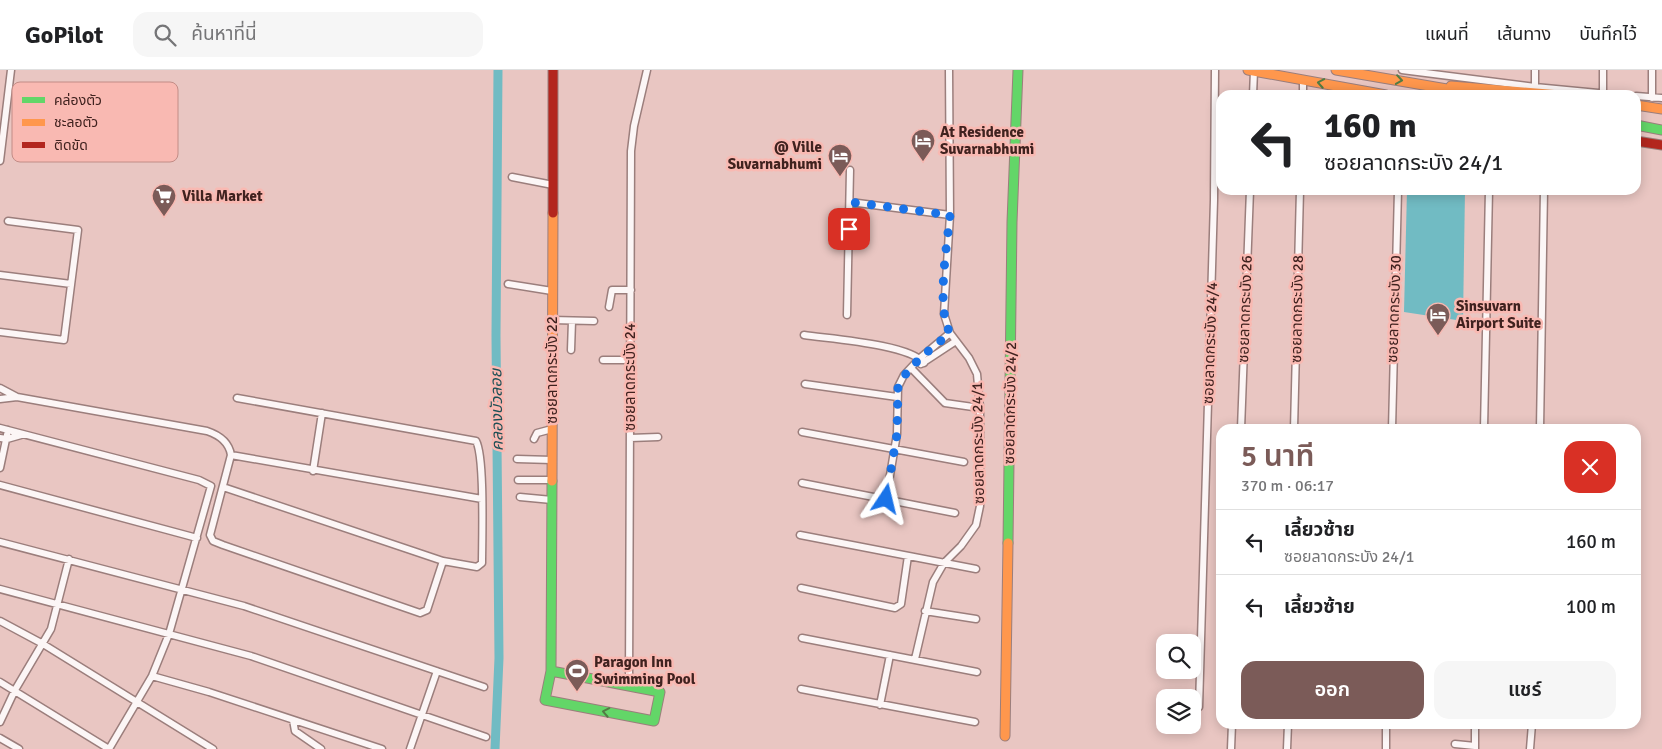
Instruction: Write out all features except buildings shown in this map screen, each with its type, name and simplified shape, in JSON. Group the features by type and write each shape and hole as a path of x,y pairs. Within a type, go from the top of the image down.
{"street":[{"path":"0,161 12,70"},
{"name":"ซอยลาดกระบัง 22","path":"553,70 551,671 545,700 654,721 660,692 629,686"},
{"name":"ซอยลาดกระบัง 24","path":"629,686 632,136 646,70"},
{"name":"ซอยลาดกระบัง 24/1","path":"915,659 925,611 934,582 944,563 961,546 976,525 980,506 980,408 974,366 950,333 944,321 943,300 950,215 949,70"},
{"name":"ซอยลาดกระบัง 24/2","path":"1006,736 1012,222 1018,70"},
{"name":"ซอยลาดกระบัง 24/4","path":"1200,689 1214,210 1216,70"},
{"path":"1336,70 1457,90"},
{"path":"1402,70 1564,90"},
{"path":"1535,70 1535,87"},
{"path":"1603,70 1603,90"},
{"path":"1652,70 1652,98"},
{"path":"1253,90 1251,71 1358,90"},
{"path":"1303,80 1303,90"},
{"path":"1428,84 1513,90"},
{"path":"1641,97 1662,98"},
{"path":"1641,106 1662,109"},
{"path":"1641,126 1662,130"},
{"path":"1641,142 1662,145"},
{"path":"847,315 850,170"},
{"path":"512,177 553,184"},
{"name":"ซอยลาดกระบัง 26","path":"1241,424 1250,195"},
{"name":"ซอยลาดกระบัง 28","path":"1294,424 1300,195"},
{"name":"ซอยลาดกระบัง 30","path":"1392,424 1398,195"},
{"path":"1484,424 1489,195"},
{"path":"1540,424 1544,195"},
{"path":"850,202 950,215"},
{"path":"0,332 64,340 78,230 8,221"},
{"path":"0,275 71,284"},
{"path":"508,284 552,291"},
{"path":"609,307 612,290 631,290"},
{"path":"552,320 594,321"},
{"path":"571,350 572,321"},
{"path":"922,361 950,333"},
{"path":"804,335 893,348 922,361"},
{"path":"886,499 895,450 898,421 897,397 901,381 913,366 956,341"},
{"path":"603,360 630,360"},
{"path":"913,366 945,404 980,408"},
{"path":"805,384 897,397"},
{"path":"0,388 17,397"},
{"path":"0,399 17,397 207,431 227,443 231,455 210,535 216,543 420,613 427,610 443,561"},
{"path":"223,487 443,561 477,567 481,565 482,499 479,451 476,441 237,398"},
{"path":"313,471 322,413"},
{"path":"0,428 207,482 211,488 182,590 152,676 109,749 0,682"},
{"path":"534,439 540,431 552,429"},
{"path":"0,468 3,439 8,430"},
{"path":"802,432 964,462"},
{"path":"3,439 21,435"},
{"path":"630,438 658,437"},
{"path":"231,455 313,471 482,499"},
{"path":"517,459 552,460"},
{"path":"518,480 552,480"},
{"path":"802,483 956,513"},
{"path":"0,485 197,538"},
{"path":"520,497 552,500"},
{"path":"800,534 976,569"},
{"path":"0,542 244,606 484,687"},
{"path":"802,588 895,608 901,604 908,556"},
{"path":"0,722 15,690 51,628 69,559"},
{"path":"0,589 251,656 486,737"},
{"path":"925,611 976,619"},
{"path":"0,621 43,644 213,749"},
{"path":"802,638 977,672"},
{"path":"880,705 890,655"},
{"path":"410,749 437,671"},
{"path":"551,671 629,686"},
{"path":"152,676 209,692 382,749"},
{"path":"801,689 975,722"},
{"path":"293,720 295,730 321,749"},
{"path":"1231,749 1232,729"},
{"path":"1287,749 1288,729"},
{"path":"1386,729 1386,749"},
{"path":"1455,744 1475,748 1476,729"},
{"path":"1530,749 1532,729"},
{"path":"0,738 19,749"}],"water":[{"path":"1407,195 1465,195 1463,321 1404,312"}],"waterway":[{"name":"คลองบัวลอย","path":"495,749 499,658 496,336 498,70"}],"traffic: fast":[{"path":"1008,543 1012,222 1018,70"},
{"path":"1641,126 1662,130"},
{"path":"551,671 660,692 654,721 545,700 551,671 552,481"}],"traffic: slow":[{"path":"1248,70 1358,90"},
{"path":"1336,70 1453,90"},
{"path":"1451,86 1499,90"},
{"path":"1641,106 1662,109"},
{"path":"552,481 553,213"},
{"path":"1005,736 1008,543"}],"traffic: jam":[{"path":"553,70 553,213"},
{"path":"1641,142 1662,145"}],"place":[{"name":"At Residence Suvarnabhumi","path":"923,162"},
{"name":"@ Ville Suvarnabhumi","path":"840,177"},
{"name":"Villa Market","path":"164,217"},
{"name":"Sinsuvarn Airport Suite","path":"1438,336"},
{"name":"Paragon Inn Swimming Pool","path":"577,692"}],"route":[{"path":"849,229 850,202 950,215 943,300 944,321 950,333 920,358 904,376 898,387 897,434 886,499"}]}
